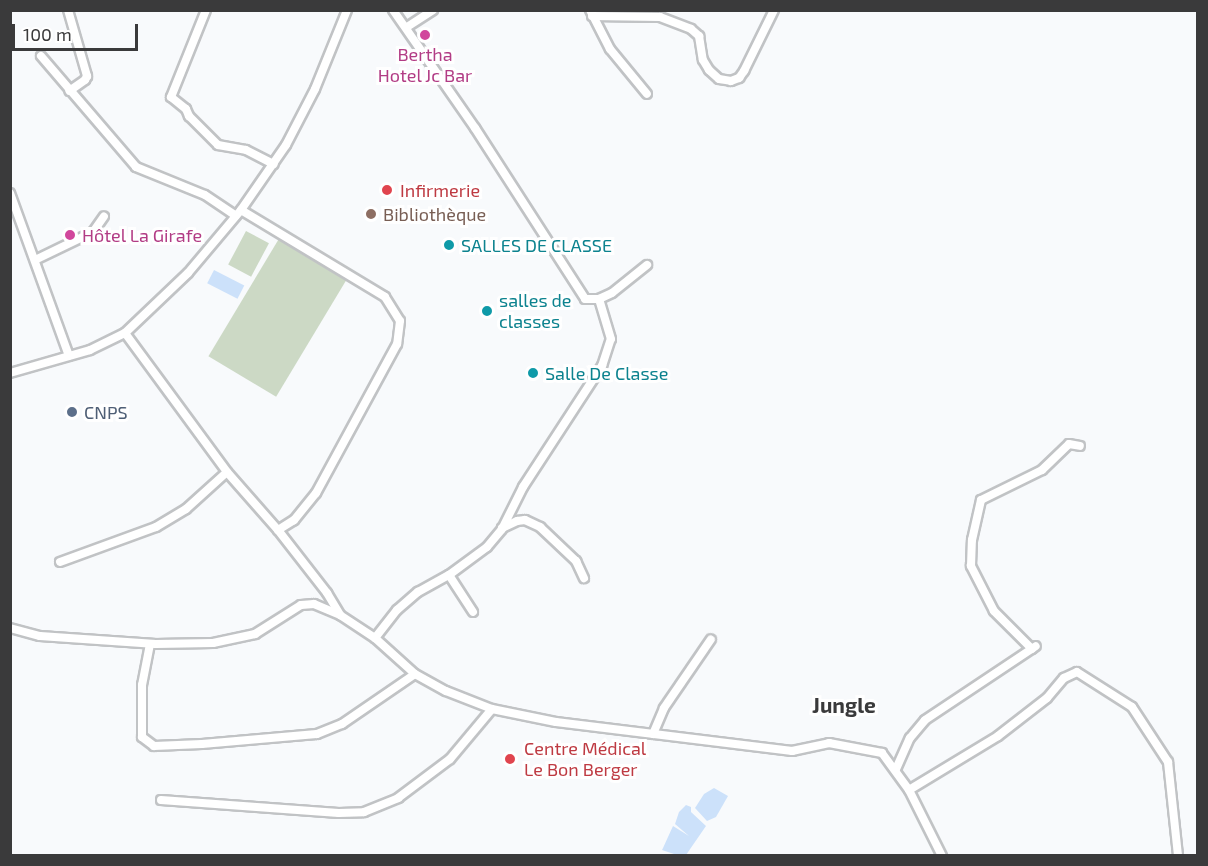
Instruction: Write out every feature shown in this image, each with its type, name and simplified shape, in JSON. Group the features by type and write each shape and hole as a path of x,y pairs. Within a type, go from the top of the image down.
{"street":[{"path":"69,10 87,76 69,91"},
{"path":"206,10 171,97 186,109 189,116 218,145 246,150 274,164"},
{"path":"10,374 69,356 125,333 188,273 239,213 274,164 301,117 347,10"},
{"path":"393,10 407,27 532,213 585,299 599,299 612,293 647,265"},
{"path":"407,27 434,10"},
{"path":"647,94 610,49 591,13 661,14 696,32 703,60 709,70 720,79 731,81 739,78 744,72 774,10"},
{"path":"41,56 136,167 205,195 385,297 399,321 397,344 316,493 294,520 278,530"},
{"path":"10,192 69,356"},
{"path":"34,260 93,232 104,216"},
{"path":"375,638 397,610 418,592 449,575 487,547 502,529 523,487 602,366 611,339 599,299"},
{"path":"125,333 227,472 278,530 327,593 340,615"},
{"path":"896,769 910,738 925,720 1034,648 994,611 971,566 972,540 981,500 1042,470 1069,444 1080,446"},
{"path":"60,562 156,527 186,509 227,472"},
{"path":"502,529 517,521 525,520 540,527 576,561 584,578"},
{"path":"449,575 473,612"},
{"path":"10,628 40,636 150,644 235,640 255,634 301,605 308,603 340,615 375,638 415,674 446,691 492,709 556,722 792,751 829,743 882,753 896,769 909,790 942,855"},
{"path":"653,734 664,708 711,639"},
{"path":"150,644 142,685 142,737 145,742 154,746 317,734 342,724 415,674"},
{"path":"909,790 998,736 1047,698 1064,678 1077,672 1132,707 1168,762 1178,855"},
{"path":"161,801 339,813 364,812 398,798 450,759 492,709"}],"green space":[{"path":"246,231 269,243 251,277 228,265"},
{"path":"280,237 348,278 276,397 208,356"}],"water":[{"path":"214,270 244,285 237,299 207,283"},
{"path":"714,788 728,796 716,817 707,821 695,808 704,794"},
{"path":"686,805 691,807 691,812 706,826 686,855 677,855 662,850 673,826 689,836 675,824 679,812"}],"place":[{"name":"Bertha Hotel Jc Bar","path":"425,35"},
{"name":"Infirmerie","path":"387,190"},
{"name":"Bibliothèque","path":"371,214"},
{"name":"Hôtel La Girafe","path":"70,235"},
{"name":"SALLES DE CLASSE","path":"449,245"},
{"name":"salles de classes","path":"487,311"},
{"name":"Salle De Classe","path":"533,373"},
{"name":"CNPS","path":"72,412"},
{"name":"Centre Médical Le Bon Berger","path":"510,759"}],"district":[{"name":"Jungle","path":"844,705"}]}
